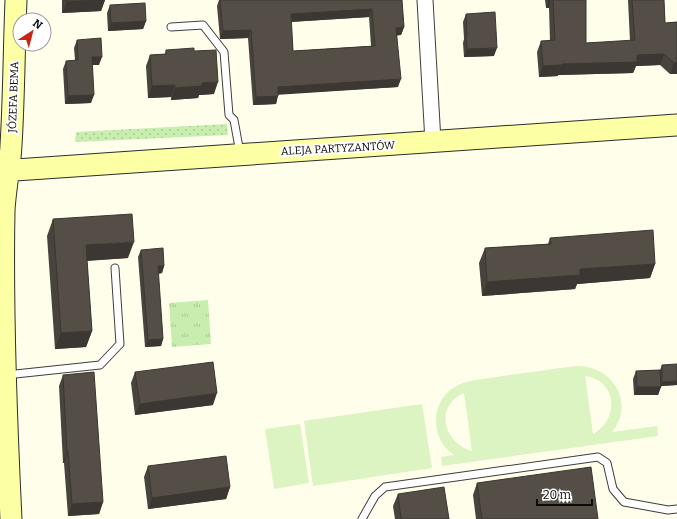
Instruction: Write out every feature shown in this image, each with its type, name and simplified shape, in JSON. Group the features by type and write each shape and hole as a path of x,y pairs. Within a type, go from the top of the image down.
{"main road":[{"name":"JÓZEFA BEMA","path":"11,519 2,401 4,375 5,170 16,0"},
{"name":"ALEJA PARTYZANTÓW","path":"5,170 240,153 433,142 677,125"}],"street":[{"path":"425,0 433,142"}],"lane":[{"path":"171,27 203,26 224,52 229,115 234,120 240,153"},
{"path":"4,375 100,365 120,344 115,268"},
{"path":"362,519 375,496 385,487 598,457 607,463 613,489 624,502 668,510 677,509"}],"green space":[{"path":"227,124 228,135 75,142 76,132"},
{"path":"208,300 211,344 172,347 169,303"},
{"path":"576,366 589,367 600,372 610,379 616,387 621,398 622,409 619,421 612,432 657,426 658,436 442,466 441,457 454,455 443,445 437,432 436,417 440,403 446,394 453,388 470,381","holes":["585,376 596,379 604,385 609,392 611,401 611,410 608,419 602,427 593,434","464,393 472,451 462,447 454,440 449,433 446,424 446,415 449,406 455,399"]},
{"path":"422,404 432,468 313,486 304,421"},
{"path":"300,424 309,483 274,489 265,429"}],"building":[{"path":"66,0 97,0 67,2"},
{"path":"220,0 402,0 404,27 396,28 401,79 278,87 278,96 256,97 251,30 223,31","holes":["372,9 375,46 293,51 291,14"]},
{"path":"553,0 586,0 586,43 635,40 632,0 664,0 665,23 677,22 677,63 674,63 664,54 637,55 637,62 543,66 541,41 555,40"},
{"path":"145,3 146,21 111,23 110,5"},
{"path":"495,12 497,48 467,49 466,14"},
{"path":"101,38 102,57 92,57 94,95 68,96 66,61 78,60 77,40"},
{"path":"194,48 194,51 216,50 218,82 202,83 202,86 175,88 175,85 152,86 150,55 166,54 166,50"},
{"path":"132,214 134,242 86,245 92,331 61,333 53,219"},
{"path":"653,230 655,264 580,269 580,275 487,282 485,248 551,244 550,238"},
{"path":"163,248 164,266 158,266 163,339 148,340 141,250"},
{"path":"213,362 217,393 140,404 135,372"},
{"path":"677,364 677,381 662,382 662,365"},
{"path":"660,370 661,387 637,387 636,371"},
{"path":"94,372 103,502 72,504 67,451 63,375"},
{"path":"226,456 230,487 152,498 148,466"},
{"path":"591,467 598,519 482,519 477,483"},
{"path":"444,487 449,519 401,519 398,494"}]}
